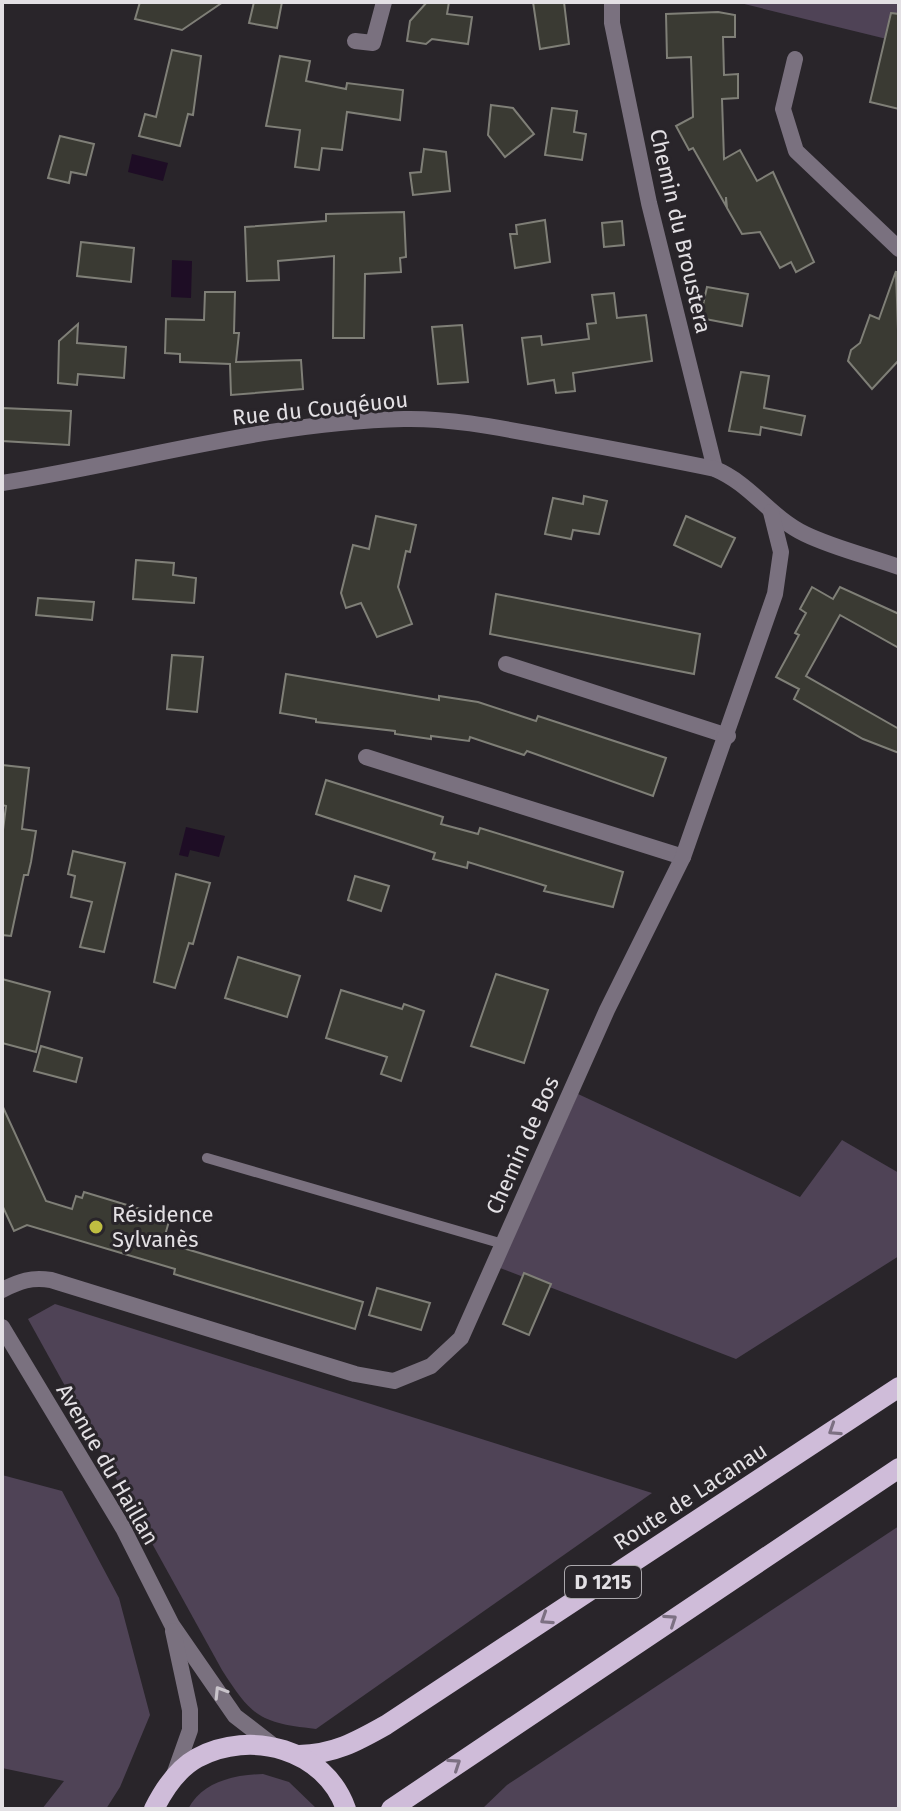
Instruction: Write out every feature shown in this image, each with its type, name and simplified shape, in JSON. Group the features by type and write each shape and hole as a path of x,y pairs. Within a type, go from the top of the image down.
{"main road":[{"name":"Route de Lacanau","path":"299,1755 327,1754 349,1746 386,1725 899,1387"},
{"path":"391,1809 899,1468"},
{"path":"154,1809 173,1777 195,1759 220,1748 247,1743 274,1746 299,1755 324,1774 346,1809"}],"street":[{"path":"355,41 373,43 384,2"},
{"name":"Chemin du Broustera","path":"612,2 612,23 649,203 715,469"},
{"path":"795,59 783,109 796,151 899,249"},
{"name":"Rue du Couqéuou","path":"2,483 94,469 264,432 402,419 495,427 715,469 736,477 771,512 805,534 899,567"},
{"name":"Chemin de Bos","path":"2,1290 17,1281 35,1277 51,1280 355,1374 394,1381 431,1366 461,1338 607,1010 683,857 728,736 775,594 781,552 771,512"},
{"path":"506,664 728,736"},
{"path":"366,757 683,857"},
{"name":"Avenue du Haillan","path":"2,1327 123,1528 172,1625 235,1716 274,1746"},
{"name":"Avenue du Haillan","path":"172,1625 190,1710 190,1730 173,1777"}],"lane":[{"path":"207,1158 503,1244"}],"shaded area":[{"path":"736,2 899,2 899,42"},
{"path":"132,154 168,163 163,181 128,172"},
{"path":"172,260 192,261 191,298 171,297"},
{"path":"186,827 225,836 219,857 190,850 188,857 179,855"},
{"path":"578,1094 800,1197 842,1140 899,1173 899,1256 736,1359 500,1268"},
{"path":"55,1304 652,1493 316,1729 282,1724 250,1708 222,1670 28,1319"},
{"path":"2,1475 62,1491 119,1598 150,1715 120,1787 106,1809 42,1809 64,1781 2,1768"},
{"path":"899,1526 899,1809 482,1809 507,1785"},
{"path":"263,1774 289,1782 317,1809 188,1809 202,1792 220,1781"}],"building":[{"path":"140,2 223,2 182,30 135,19"},
{"path":"254,2 282,2 277,28 249,23"},
{"path":"427,2 449,2 447,14 472,17 468,44 432,39 426,44 407,41 410,21"},
{"path":"533,2 564,2 569,44 540,49"},
{"path":"718,12 735,15 735,37 723,37 724,75 738,74 738,98 722,99 724,159 740,150 757,181 773,172 814,262 796,272 791,262 780,268 760,232 742,234 727,208 726,197 726,206 693,148 689,150 676,126 693,117 691,57 667,58 666,14"},
{"path":"891,13 899,14 899,109 870,102"},
{"path":"172,50 201,56 193,115 188,114 180,146 139,136 145,114 156,117"},
{"path":"280,56 310,61 306,81 346,89 347,83 403,90 400,120 347,112 342,150 322,148 319,170 295,167 300,130 266,126"},
{"path":"491,105 513,108 534,134 505,157 488,135"},
{"path":"552,108 577,111 574,132 586,134 582,160 545,155"},
{"path":"60,136 94,144 86,175 71,172 69,183 48,178"},
{"path":"424,149 446,152 450,191 413,195 410,173 421,172"},
{"path":"404,212 406,257 400,258 401,272 365,274 364,338 333,338 334,256 278,261 279,280 247,281 245,227 326,221 326,214"},
{"path":"545,220 550,262 515,268 510,234 517,234 516,225"},
{"path":"622,221 624,245 604,247 602,223"},
{"path":"81,242 134,248 131,282 77,276"},
{"path":"896,271 899,360 872,389 848,361 851,350 860,343 870,315 879,319"},
{"path":"707,287 748,294 742,326 700,318"},
{"path":"205,292 235,292 234,333 239,333 236,362 301,360 303,389 231,395 230,364 180,362 180,354 165,353 166,319 204,320"},
{"path":"614,293 617,318 646,315 652,361 573,373 575,391 556,393 554,380 528,384 522,338 541,336 542,345 589,339 587,324 596,323 592,295"},
{"path":"78,324 77,343 126,347 124,378 78,374 77,385 58,383 59,341"},
{"path":"462,325 468,382 438,384 432,327"},
{"path":"741,372 769,376 764,408 805,416 801,435 761,427 760,435 729,431"},
{"path":"2,408 71,411 69,445 2,441"},
{"path":"584,496 607,501 599,534 573,530 571,539 545,534 553,498 583,504"},
{"path":"376,516 416,525 398,587 412,624 377,637 361,603 346,608 341,593 353,545 369,549"},
{"path":"686,516 735,538 721,567 674,545"},
{"path":"136,560 174,563 173,575 196,578 194,603 133,599"},
{"path":"812,587 833,599 840,587 899,614 899,648 840,615 806,676 899,729 899,753 863,739 794,699 799,689 776,677 799,635 795,633 806,613 800,609"},
{"path":"496,594 700,634 694,674 490,634"},
{"path":"38,598 94,602 92,620 36,615"},
{"path":"172,655 203,657 197,712 167,709"},
{"path":"286,674 439,700 439,696 478,702 536,721 538,716 666,758 653,796 527,751 524,755 470,737 469,741 431,736 431,739 395,734 395,731 316,722 316,719 280,713"},
{"path":"2,765 29,768 22,829 36,831 28,875 24,875 11,936 2,935 2,838 6,806 2,805"},
{"path":"326,780 443,817 441,824 478,834 480,828 623,872 613,907 544,891 546,886 468,862 467,868 433,859 435,853 316,814"},
{"path":"73,851 125,863 104,952 80,947 92,902 71,897 75,876 68,874"},
{"path":"176,874 210,883 193,944 189,943 175,988 154,982"},
{"path":"355,876 389,886 381,911 348,900"},
{"path":"238,957 300,976 287,1017 225,998"},
{"path":"496,974 548,990 524,1063 471,1046"},
{"path":"2,979 50,992 36,1052 2,1043"},
{"path":"341,990 402,1009 404,1004 424,1011 401,1081 381,1074 387,1057 326,1038"},
{"path":"41,1046 82,1058 76,1082 34,1071"},
{"path":"2,1105 46,1201 72,1209 76,1196 82,1198 84,1192 170,1218 163,1242 363,1302 355,1329 174,1274 175,1269 27,1225 14,1231 2,1205"},
{"path":"524,1273 551,1284 529,1335 503,1324"},
{"path":"377,1288 430,1303 421,1330 369,1315"}],"place":[{"name":"Résidence Sylvanès","path":"96,1227"}]}
